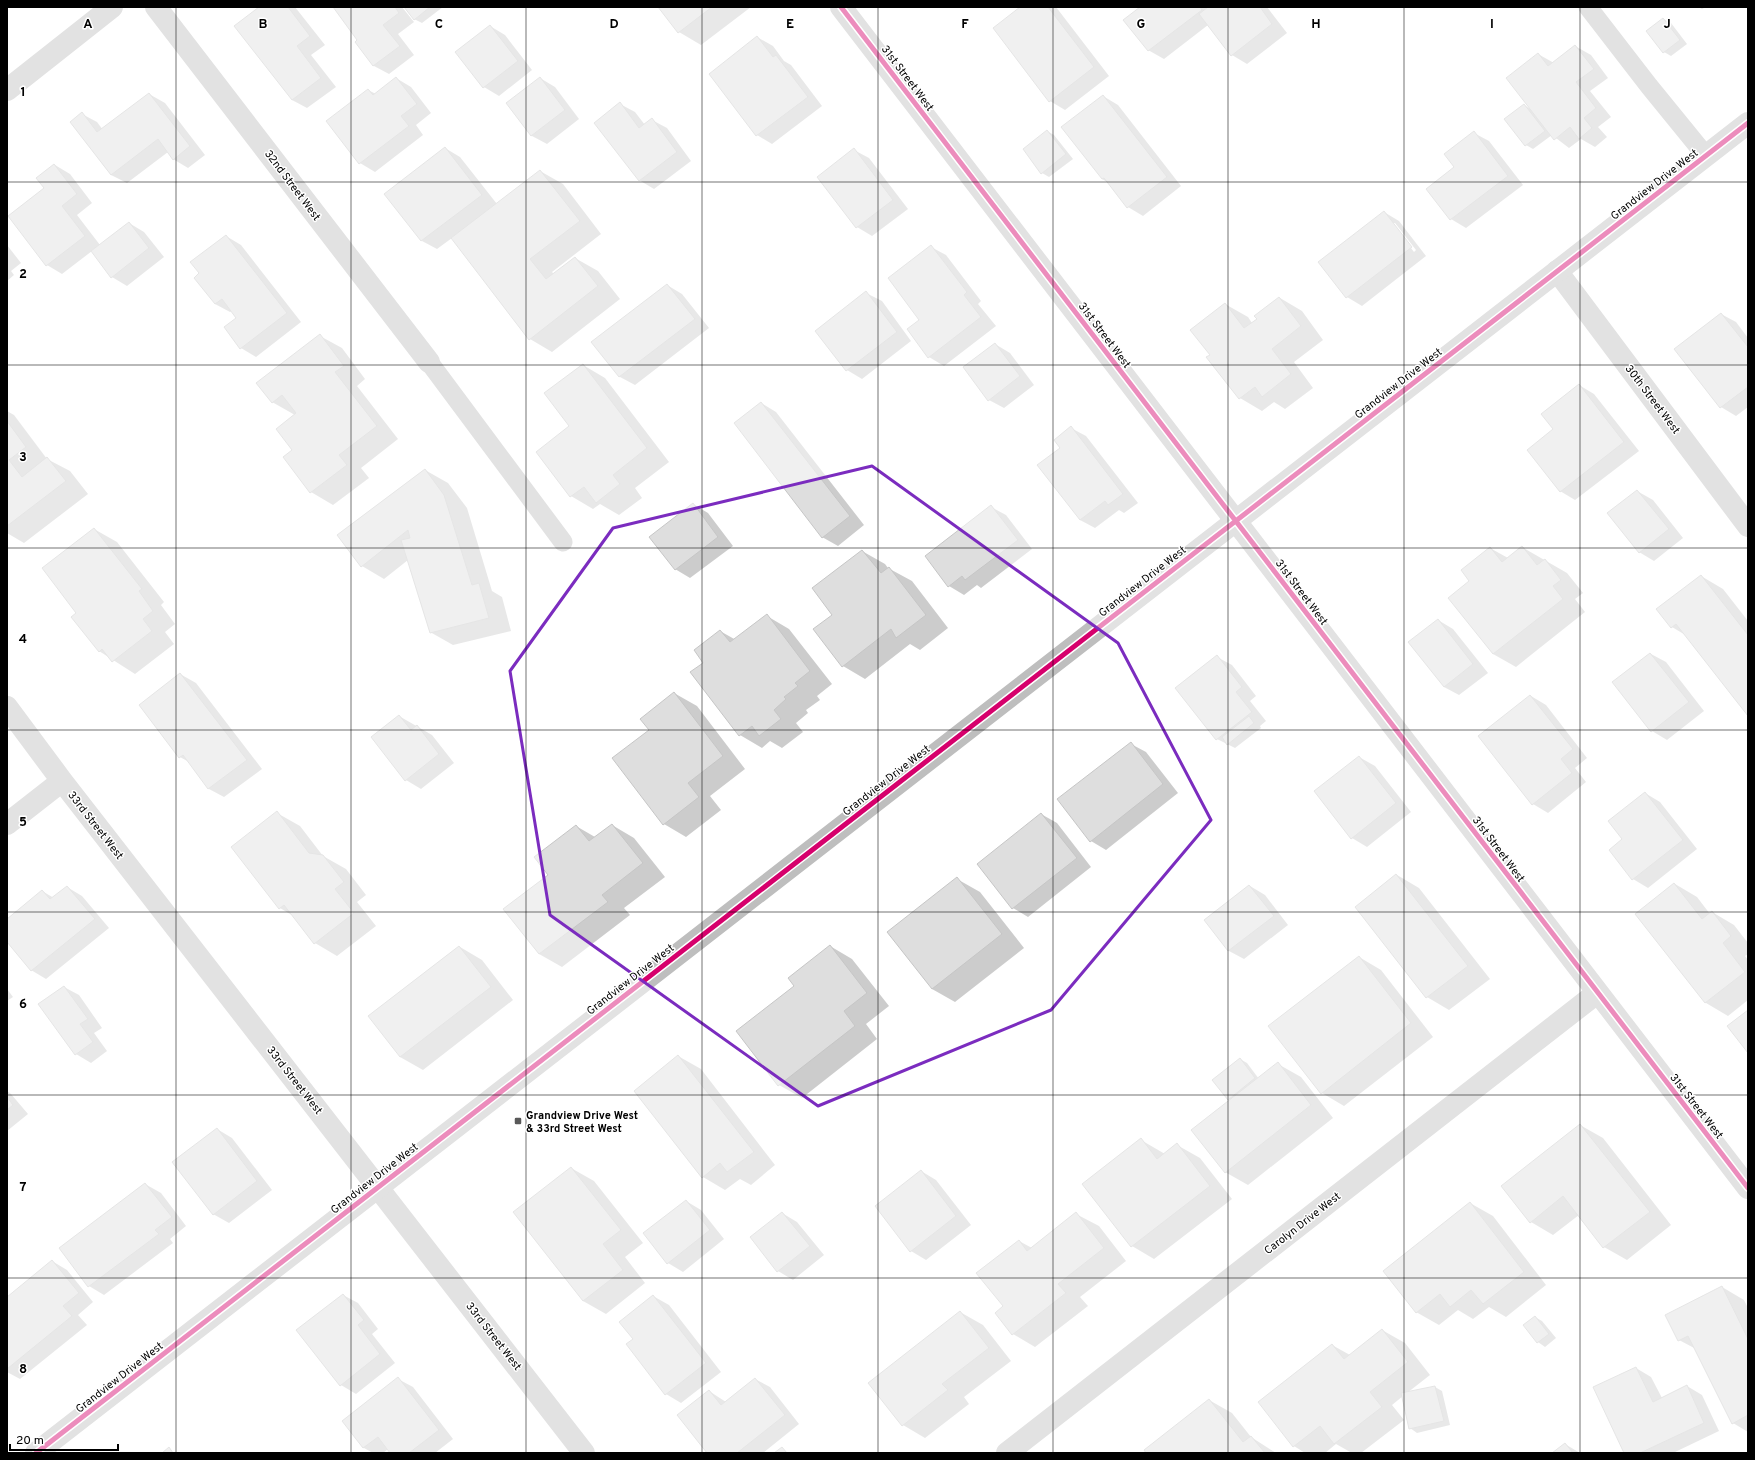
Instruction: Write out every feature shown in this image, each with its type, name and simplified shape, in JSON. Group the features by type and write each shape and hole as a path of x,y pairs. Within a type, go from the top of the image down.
{"street":[{"path":"7,90 112,7"},
{"name":"32nd Street West","path":"156,7 429,362"},
{"name":"31st Street West","path":"841,7 1748,1188"},
{"name":"Grandview Drive West","path":"36,1453 1748,123"},
{"name":"30th Street West","path":"1557,272 1748,526"},
{"name":"33rd Street West","path":"7,707 62,781 584,1453"},
{"path":"7,824 62,781"},
{"name":"Carolyn Drive West","path":"1007,1453 1597,993"}],"lane":[{"path":"1588,7 1649,86 1706,156"},
{"path":"429,362 563,542"}],"highlighted area":[{"path":"872,466 1118,643 1211,820 1051,1010 818,1106 550,915 510,671 613,528"}],"building":[{"path":"259,7 288,7 310,36 297,46 321,78 292,100 234,26"},
{"path":"333,7 395,7 399,13 383,25 400,46 373,66 355,42 357,40"},
{"path":"404,7 430,7 414,20"},
{"path":"658,7 712,7 678,33"},
{"path":"1020,7 1048,7 1094,67 1049,102 993,28"},
{"path":"1140,7 1200,7 1202,10 1148,51 1123,20"},
{"path":"1208,7 1260,7 1272,24 1231,56 1199,14"},
{"path":"1663,18 1680,40 1663,53 1646,31"},
{"path":"490,25 518,61 483,88 455,52"},
{"path":"757,36 773,57 776,55 808,97 756,136 709,74"},
{"path":"1575,45 1594,69 1576,82 1596,108 1584,118 1592,128 1579,139 1570,127 1554,140 1506,78 1538,53 1548,66"},
{"path":"396,77 417,104 401,116 409,126 359,164 326,121 368,89 373,95"},
{"path":"540,77 565,110 531,136 506,103"},
{"path":"149,93 190,146 173,160 158,139 111,175 70,122 82,112 97,132"},
{"path":"1103,95 1167,177 1127,208 1061,127"},
{"path":"620,102 639,128 652,118 677,152 639,181 594,123"},
{"path":"1524,104 1545,131 1525,146 1504,119"},
{"path":"1047,130 1066,154 1041,174 1023,149"},
{"path":"1474,131 1508,176 1450,220 1426,189 1454,167 1444,154"},
{"path":"445,147 482,195 421,241 384,194"},
{"path":"854,148 893,200 856,228 817,177"},
{"path":"54,164 77,194 62,206 85,236 46,266 8,216 44,188 36,178"},
{"path":"540,170 580,221 530,259 546,279 575,257 598,286 529,340 451,238"},
{"path":"1384,211 1412,247 1346,298 1318,262"},
{"path":"129,222 149,248 111,278 91,251"},
{"path":"226,235 287,313 240,349 224,327 236,318 222,299 215,304 194,278 199,273 190,262"},
{"path":"931,245 967,292 964,295 981,317 928,358 907,329 919,320 888,278"},
{"path":"667,284 695,319 619,377 591,342"},
{"path":"866,291 897,332 846,371 815,331"},
{"path":"1279,297 1301,326 1272,349 1291,374 1262,397 1255,387 1239,399 1206,357 1210,355 1190,330 1225,303 1244,328 1257,319 1254,316"},
{"path":"1721,313 1748,347 1748,387 1720,408 1674,349"},
{"path":"320,334 344,366 335,372 377,426 339,455 347,465 310,493 283,457 292,450 276,429 296,413 282,395 272,403 256,383"},
{"path":"995,343 1020,376 988,401 963,367"},
{"path":"583,364 647,448 613,475 620,484 596,503 584,487 570,497 536,452 569,426 544,393"},
{"path":"1579,384 1624,442 1560,492 1527,450 1553,429 1541,414"},
{"path":"761,402 850,516 822,538 734,423"},
{"path":"7,421 26,447 9,460 22,477 47,457 66,481 7,526"},
{"path":"1071,426 1123,494 1108,505 1105,501 1080,520 1037,465 1060,448 1054,440"},
{"path":"425,469 444,495 472,585 479,583 489,618 430,633 401,540 410,538 408,530 361,567 337,535"},
{"path":"1637,490 1669,529 1639,553 1607,513"},
{"path":"693,503 718,537 675,570 649,537"},
{"path":"991,505 1018,540 965,580 962,576 948,587 925,556"},
{"path":"94,528 142,589 139,591 153,611 143,619 152,631 112,662 102,649 99,652 71,617 76,613 42,568"},
{"path":"1522,546 1537,565 1545,559 1561,580 1553,586 1563,599 1493,654 1448,598 1469,581 1461,570 1490,547 1502,562"},
{"path":"862,550 881,573 889,567 926,615 896,638 891,629 842,667 813,629 832,615 812,588"},
{"path":"1701,575 1748,635 1748,716 1676,624 1671,628 1656,609"},
{"path":"767,614 810,671 795,683 798,686 784,697 786,699 774,710 781,719 759,736 752,726 739,736 690,672 703,663 694,650 720,630 730,642"},
{"path":"1438,619 1473,664 1444,687 1408,642"},
{"path":"1650,653 1689,702 1651,732 1612,682"},
{"path":"1217,655 1242,687 1236,692 1252,712 1216,740 1175,688"},
{"path":"180,673 247,760 208,789 183,755 179,758 139,705"},
{"path":"674,692 723,756 688,783 699,797 663,825 612,758 649,730 640,719"},
{"path":"1530,695 1573,749 1561,759 1572,773 1532,805 1478,736"},
{"path":"399,715 411,730 417,725 439,754 405,781 371,737"},
{"path":"1249,716 1254,723 1227,745 1222,737"},
{"path":"1131,742 1163,784 1090,842 1057,799"},
{"path":"1359,756 1396,803 1351,839 1314,791"},
{"path":"1645,792 1683,840 1632,880 1609,850 1622,839 1608,821"},
{"path":"277,811 309,853 323,855 344,882 335,889 354,913 314,944 284,905 279,909 231,847"},
{"path":"1041,813 1077,858 1012,909 977,864"},
{"path":"612,824 643,863 602,895 608,902 539,954 503,909 548,875 534,857 576,825 589,841"},
{"path":"1396,874 1468,966 1426,998 1355,907"},
{"path":"957,877 1002,934 932,989 887,932"},
{"path":"1674,883 1702,919 1712,911 1731,936 1723,943 1745,972 1705,1003 1635,914"},
{"path":"1249,885 1274,916 1228,951 1204,920"},
{"path":"67,886 95,919 31,971 7,942 7,919 42,890 50,899"},
{"path":"830,945 867,993 844,1011 855,1026 778,1086 736,1031 794,986 788,978"},
{"path":"459,946 491,987 400,1057 368,1016"},
{"path":"1359,956 1411,1023 1321,1094 1268,1026"},
{"path":"64,986 88,1019 80,1024 93,1042 75,1055 38,1004"},
{"path":"1748,1010 1748,1053 1727,1026"},
{"path":"678,1055 754,1152 727,1172 720,1163 702,1178 634,1091"},
{"path":"1240,1058 1255,1078 1228,1100 1212,1080"},
{"path":"1278,1062 1311,1105 1225,1173 1191,1130"},
{"path":"7,1097 13,1105 7,1110"},
{"path":"1580,1124 1650,1212 1603,1248 1563,1196 1530,1223 1501,1186"},
{"path":"217,1128 257,1181 213,1215 172,1162"},
{"path":"1141,1138 1157,1159 1177,1143 1210,1186 1131,1247 1082,1184"},
{"path":"571,1167 621,1230 603,1244 623,1270 583,1301 513,1212"},
{"path":"921,1170 956,1216 910,1252 875,1206"},
{"path":"145,1183 172,1217 155,1230 159,1234 88,1287 59,1248"},
{"path":"686,1200 710,1230 667,1264 643,1233"},
{"path":"1470,1202 1524,1272 1483,1304 1471,1290 1450,1307 1440,1294 1416,1313 1383,1271"},
{"path":"782,1212 810,1246 777,1272 750,1237"},
{"path":"1076,1212 1104,1248 1058,1284 1066,1293 1012,1335 995,1313 1003,1306 976,1273 1019,1240 1027,1251"},
{"path":"52,1260 79,1293 63,1306 72,1316 7,1369 7,1297"},
{"path":"1722,1286 1748,1339 1748,1415 1732,1424 1688,1336 1678,1341 1665,1315"},
{"path":"343,1294 364,1320 358,1325 380,1354 340,1386 296,1330"},
{"path":"653,1295 706,1363 665,1395 626,1344 633,1339 619,1322"},
{"path":"960,1311 989,1348 942,1384 948,1390 902,1426 868,1383"},
{"path":"1535,1316 1549,1334 1537,1343 1523,1325"},
{"path":"1382,1329 1408,1362 1370,1392 1382,1407 1334,1444 1320,1426 1293,1447 1258,1402 1332,1344 1344,1359"},
{"path":"1636,1367 1653,1402 1687,1385 1704,1423 1640,1453 1624,1453 1593,1387"},
{"path":"398,1377 439,1430 409,1453 390,1453 378,1437 363,1448 342,1421"},
{"path":"755,1378 785,1415 737,1453 707,1453 677,1415 709,1390 721,1405"},
{"path":"1435,1386 1444,1421 1409,1429 1401,1393"},
{"path":"1209,1399 1243,1442 1251,1436 1265,1453 1146,1453 1144,1450"},
{"path":"1565,1443 1573,1453 1552,1453"},
{"path":"169,1447 173,1453 162,1453"},
{"path":"782,1447 787,1453 774,1453"}],"cycle path":[{"path":"841,7 1748,1188"},
{"path":"36,1453 1748,123"}],"place":[{"name":"Grandview Drive West & 33rd Street West","path":"518,1121"}]}
